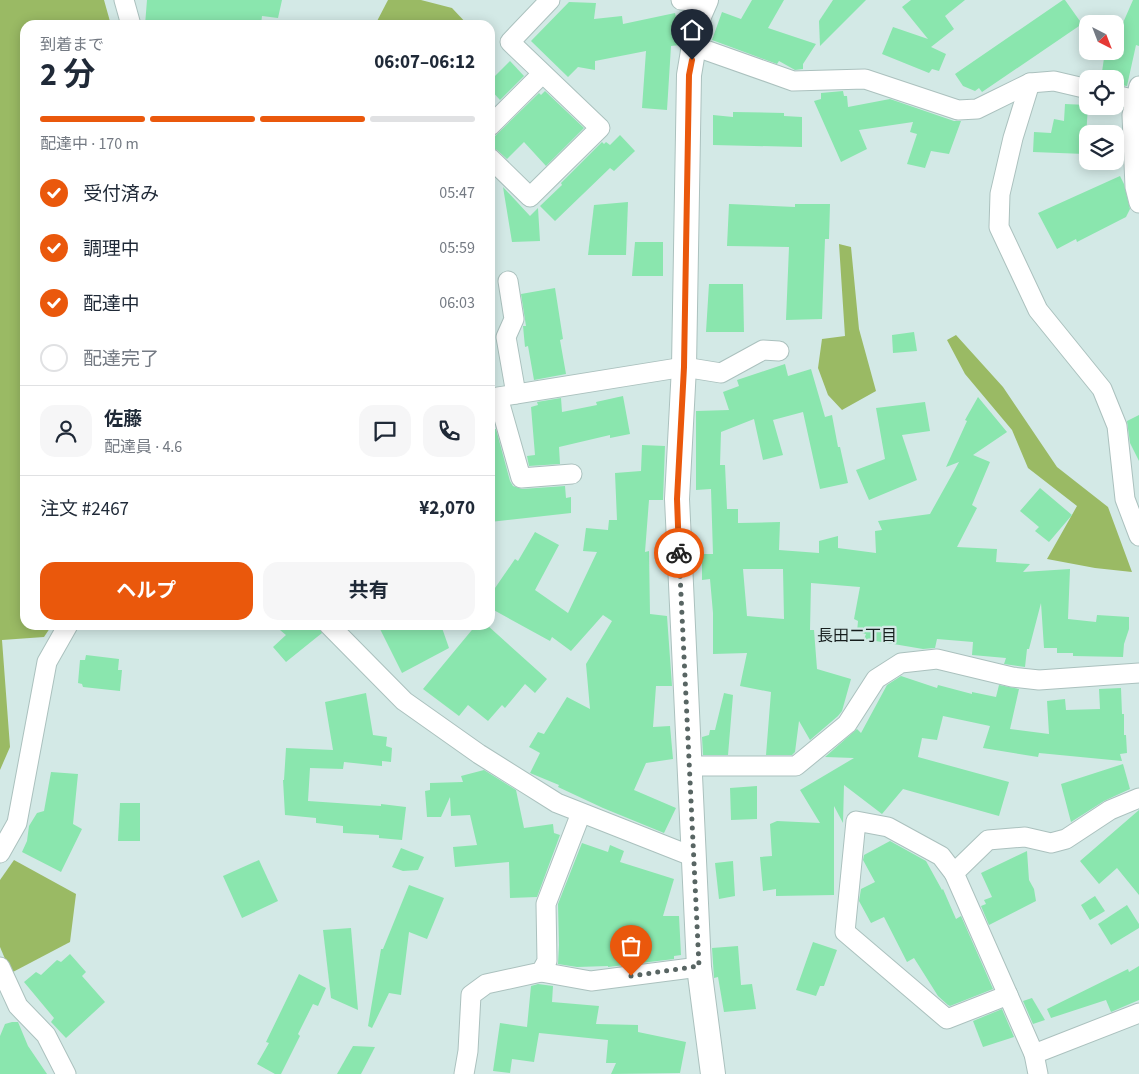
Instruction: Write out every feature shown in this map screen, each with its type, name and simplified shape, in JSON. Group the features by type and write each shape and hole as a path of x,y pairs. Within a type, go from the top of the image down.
{"street":[{"path":"124,0 130,20"},
{"path":"495,163 530,197 600,128 510,42 550,0"},
{"path":"681,0 706,1 699,16 689,75 684,367 677,499 699,966 713,1074"},
{"path":"694,46 794,81 865,79 958,110 977,109 1030,83 1054,81 1079,87"},
{"path":"495,121 542,74"},
{"path":"1030,83 1013,138 1000,194 999,227 1038,310 1102,389 1117,426 1125,499 1139,536"},
{"path":"1124,94 1137,93 1132,115 1135,187 1139,203"},
{"path":"508,281 514,319 498,337 516,394"},
{"path":"572,474 521,478 498,397 684,367 721,373 763,350 779,351"},
{"path":"0,853 17,824 47,662 65,630"},
{"path":"334,630 404,701 494,764 557,803 694,857"},
{"path":"689,766 796,766 847,724 876,679 901,663 937,659 1012,676 1039,680 1139,673"},
{"path":"954,873 988,840 1025,837 1051,843 1066,838 1110,810 1139,798"},
{"path":"540,972 547,961 546,904 581,813"},
{"path":"1008,995 948,1019 845,932 856,822 888,827 941,856 954,873 1008,995 1034,1054 1038,1074"},
{"path":"464,1074 468,1051 471,996 486,984 540,972 592,981 699,966"},
{"path":"0,967 18,1006 46,1035 66,1074"},
{"path":"1034,1054 1139,1013"}],"green space":[{"path":"0,0 104,0 110,20 20,20 20,630 49,630 44,637 2,640 10,747 0,770"},
{"path":"388,0 421,0 452,8 463,20 378,20"},
{"path":"839,244 851,247 859,329 876,391 842,410 828,395 818,368 822,339 845,336"},
{"path":"956,335 1003,387 1057,467 1108,507 1132,572 1095,568 1047,559 1077,506 1028,468 1012,430 965,374 947,340"},
{"path":"14,860 76,894 70,942 11,973 0,947 0,880"}],"building":[{"path":"147,0 282,0 278,18 262,16 262,20 145,20"},
{"path":"752,0 784,0 768,28 816,44 803,64 803,69 795,70 779,61 777,64 712,40 722,12 741,19"},
{"path":"833,0 866,0 820,46 819,21"},
{"path":"911,0 965,0 945,16 954,29 931,47 946,54 939,71 932,69 929,73 882,54 893,27 928,39 902,7"},
{"path":"1063,0 1065,0 1079,20 1079,26 982,92 979,88 975,91 963,86 955,74"},
{"path":"1133,0 1139,0 1139,46 1136,45 1127,86 1124,86 1124,70 1102,70 1104,60 1124,60 1124,20"},
{"path":"569,2 596,3 594,19 622,16 623,24 675,13 681,39 680,45 671,46 667,110 642,108 646,51 595,61 595,70 578,67 568,77 531,41"},
{"path":"510,61 524,76 500,100 495,94 495,76"},
{"path":"545,91 584,128 546,166 524,142 507,159 495,149 495,136 539,93 541,95"},
{"path":"843,91 844,96 847,96 848,107 890,99 954,121 961,121 949,154 931,151 925,168 907,164 917,134 910,132 913,122 859,130 867,149 841,162 814,101 821,99 821,93"},
{"path":"1065,104 1079,105 1079,115 1087,115 1087,125 1079,125 1079,154 1033,152 1034,132 1051,133 1054,119 1064,121"},
{"path":"733,112 784,113 784,116 802,117 802,147 713,145 713,115 733,117"},
{"path":"620,135 635,151 614,171 610,168 555,221 540,206 602,142 610,145"},
{"path":"1120,176 1124,184 1130,209 1126,217 1077,242 1076,239 1057,249 1038,213"},
{"path":"503,187 530,216 538,208 540,241 512,242"},
{"path":"628,202 626,255 588,255 594,205"},
{"path":"729,204 795,207 795,204 830,204 829,239 825,239 822,319 786,320 789,247 727,246"},
{"path":"635,242 663,242 663,276 632,276"},
{"path":"709,284 743,284 744,332 706,332"},
{"path":"555,288 563,339 560,340 566,374 534,380 528,346 525,347 523,326 526,326 521,294"},
{"path":"914,332 917,351 893,353 892,335"},
{"path":"785,364 788,376 811,369 825,417 832,415 848,483 820,489 803,412 773,420 783,455 763,460 754,419 721,432 720,465 725,465 727,509 738,509 738,523 780,522 779,550 819,553 819,541 838,536 838,548 876,553 875,531 882,530 878,521 930,514 959,462 946,467 967,421 965,420 978,397 1007,432 973,455 990,462 972,505 977,508 957,547 997,549 996,562 1030,564 1023,572 1070,569 1068,619 1096,622 1097,615 1129,617 1129,629 1124,644 1123,657 1073,656 1073,653 1057,653 1057,648 1044,648 1041,603 1029,649 1027,649 1025,667 1004,664 1006,658 972,655 973,642 937,639 935,648 923,649 864,639 866,634 857,632 858,621 854,619 860,587 811,583 810,630 814,630 817,669 851,679 842,711 838,716 810,740 799,721 795,752 792,755 766,755 771,692 740,686 747,653 713,654 713,613 710,579 702,580 702,554 713,554 711,489 696,490 696,411 729,410 723,392 739,386 737,380","holes":["743,569 783,569 784,619 747,616"]},
{"path":"623,396 630,434 610,438 610,435 559,447 560,464 529,466 527,456 535,455 531,407 538,405 537,402 561,398 562,412 597,405 596,402"},
{"path":"925,402 930,431 902,435 917,480 869,500 856,470 885,459 876,408"},
{"path":"1139,415 1139,461 1130,443 1127,421"},
{"path":"495,429 513,486 522,489 565,486 566,498 571,497 571,513 495,521"},
{"path":"642,445 665,446 663,500 649,500 645,552 649,551 650,614 667,616 672,686 656,686 653,727 670,726 673,759 646,763 634,790 676,808 664,833 603,808 558,787 559,785 530,773 540,753 529,747 538,732 544,734 567,697 590,709 586,664 612,621 603,615 571,651 552,637 550,641 495,611 495,588 515,559 518,561 535,532 559,545 535,590 568,613 597,552 583,551 586,528 608,530 609,520 617,520 615,473 641,471"},
{"path":"1040,488 1072,515 1049,542 1035,531 1039,527 1020,511"},
{"path":"280,630 320,630 322,633 286,662 273,647 286,635"},
{"path":"380,630 443,630 449,648 402,673"},
{"path":"472,630 493,630 547,679 535,693 525,684 505,708 502,705 488,721 468,705 459,716 423,689"},
{"path":"86,655 119,659 118,670 122,670 120,691 83,687 82,684 78,683 80,660 85,660"},
{"path":"901,676 937,688 938,685 972,694 972,692 996,697 999,685 1019,689 1010,729 1049,734 1047,701 1065,699 1066,710 1100,709 1099,689 1121,688 1127,753 1120,754 1122,761 1039,753 1038,757 983,748 990,726 943,716 937,740 922,738 918,757 1009,782 999,816 903,789 882,814 844,785 843,823 834,806 834,895 776,896 776,889 763,891 760,857 772,856 770,824 777,821 820,823 800,790 854,758 825,757 857,729 861,733 887,685"},
{"path":"366,693 373,735 387,737 386,746 392,748 391,762 382,761 382,766 344,762 343,769 310,768 308,801 406,807 402,840 379,838 379,835 343,833 343,826 316,823 316,818 285,815 283,780 286,748 333,750 325,702"},
{"path":"724,693 733,695 728,755 703,755 702,737 709,735 710,730 715,730"},
{"path":"1123,764 1130,789 1104,801 1071,822 1061,784"},
{"path":"484,770 516,790 524,828 553,824 554,833 560,835 537,897 510,898 509,862 455,867 453,847 477,845 470,815 451,816 450,797 441,817 427,817 425,791 430,790 430,783 463,782 461,776"},
{"path":"51,772 78,774 73,824 82,829 61,872 22,852 27,841 29,826 37,813 44,811"},
{"path":"757,786 757,819 731,820 730,788"},
{"path":"120,803 140,803 140,841 118,841"},
{"path":"1139,810 1139,895 1117,868 1099,884 1080,861"},
{"path":"890,841 926,861 943,889 956,919 961,916 993,989 950,1006 948,1005 938,996 914,958 907,962 884,917 871,923 859,901 861,889 875,882 863,860 864,855"},
{"path":"582,843 608,852 610,845 624,851 620,862 674,879 663,916 679,916 681,955 674,956 674,959 608,967 577,967 558,964 558,904"},
{"path":"401,848 424,857 418,870 403,871 392,867"},
{"path":"1027,851 1029,880 1034,889 1036,901 989,925 981,906 986,904 984,900 992,897 981,873"},
{"path":"259,860 278,901 242,918 223,876"},
{"path":"733,861 735,896 719,899 715,863"},
{"path":"409,885 444,898 427,939 409,932 401,995 389,993 372,1028 368,1026 381,949 383,949"},
{"path":"1095,896 1105,911 1090,920 1081,905"},
{"path":"1127,905 1139,924 1139,928 1111,945 1098,924"},
{"path":"351,928 358,1010 331,998 323,930"},
{"path":"813,942 837,950 824,986 820,986 816,996 796,990"},
{"path":"738,946 741,985 752,984 756,1009 724,1012 718,977 714,978 712,948"},
{"path":"70,954 86,972 82,976 105,1002 66,1038 51,1022 54,1018 24,982 36,972 41,975 57,960 61,962"},
{"path":"1139,966 1139,1000 1111,1012 1106,1000 1051,1018 1047,1009 1128,969 1129,972"},
{"path":"299,974 326,988 318,1006 313,1004 281,1074 275,1074 257,1064 269,1043 266,1042"},
{"path":"538,984 553,986 552,1002 599,1006 596,1024 638,1025 638,1032 686,1042 680,1073 611,1074 616,1063 606,1063 608,1040 539,1033 534,1062 512,1059 510,1073 493,1071 500,1023 527,1027 531,986"},
{"path":"1032,998 1045,1020 1033,1024 1023,1001"},
{"path":"1002,1009 1014,1037 983,1047 973,1021"},
{"path":"18,1022 28,1046 47,1074 0,1074 0,1036 5,1024"},
{"path":"353,1046 375,1047 361,1074 337,1074"}],"way so far":[{"path":"631,976 699,966 679,553"}],"district":[{"name":"長田二丁目","path":"857,635"}],"route":[{"path":"679,553 677,499 684,367 689,75 692,60"}]}
